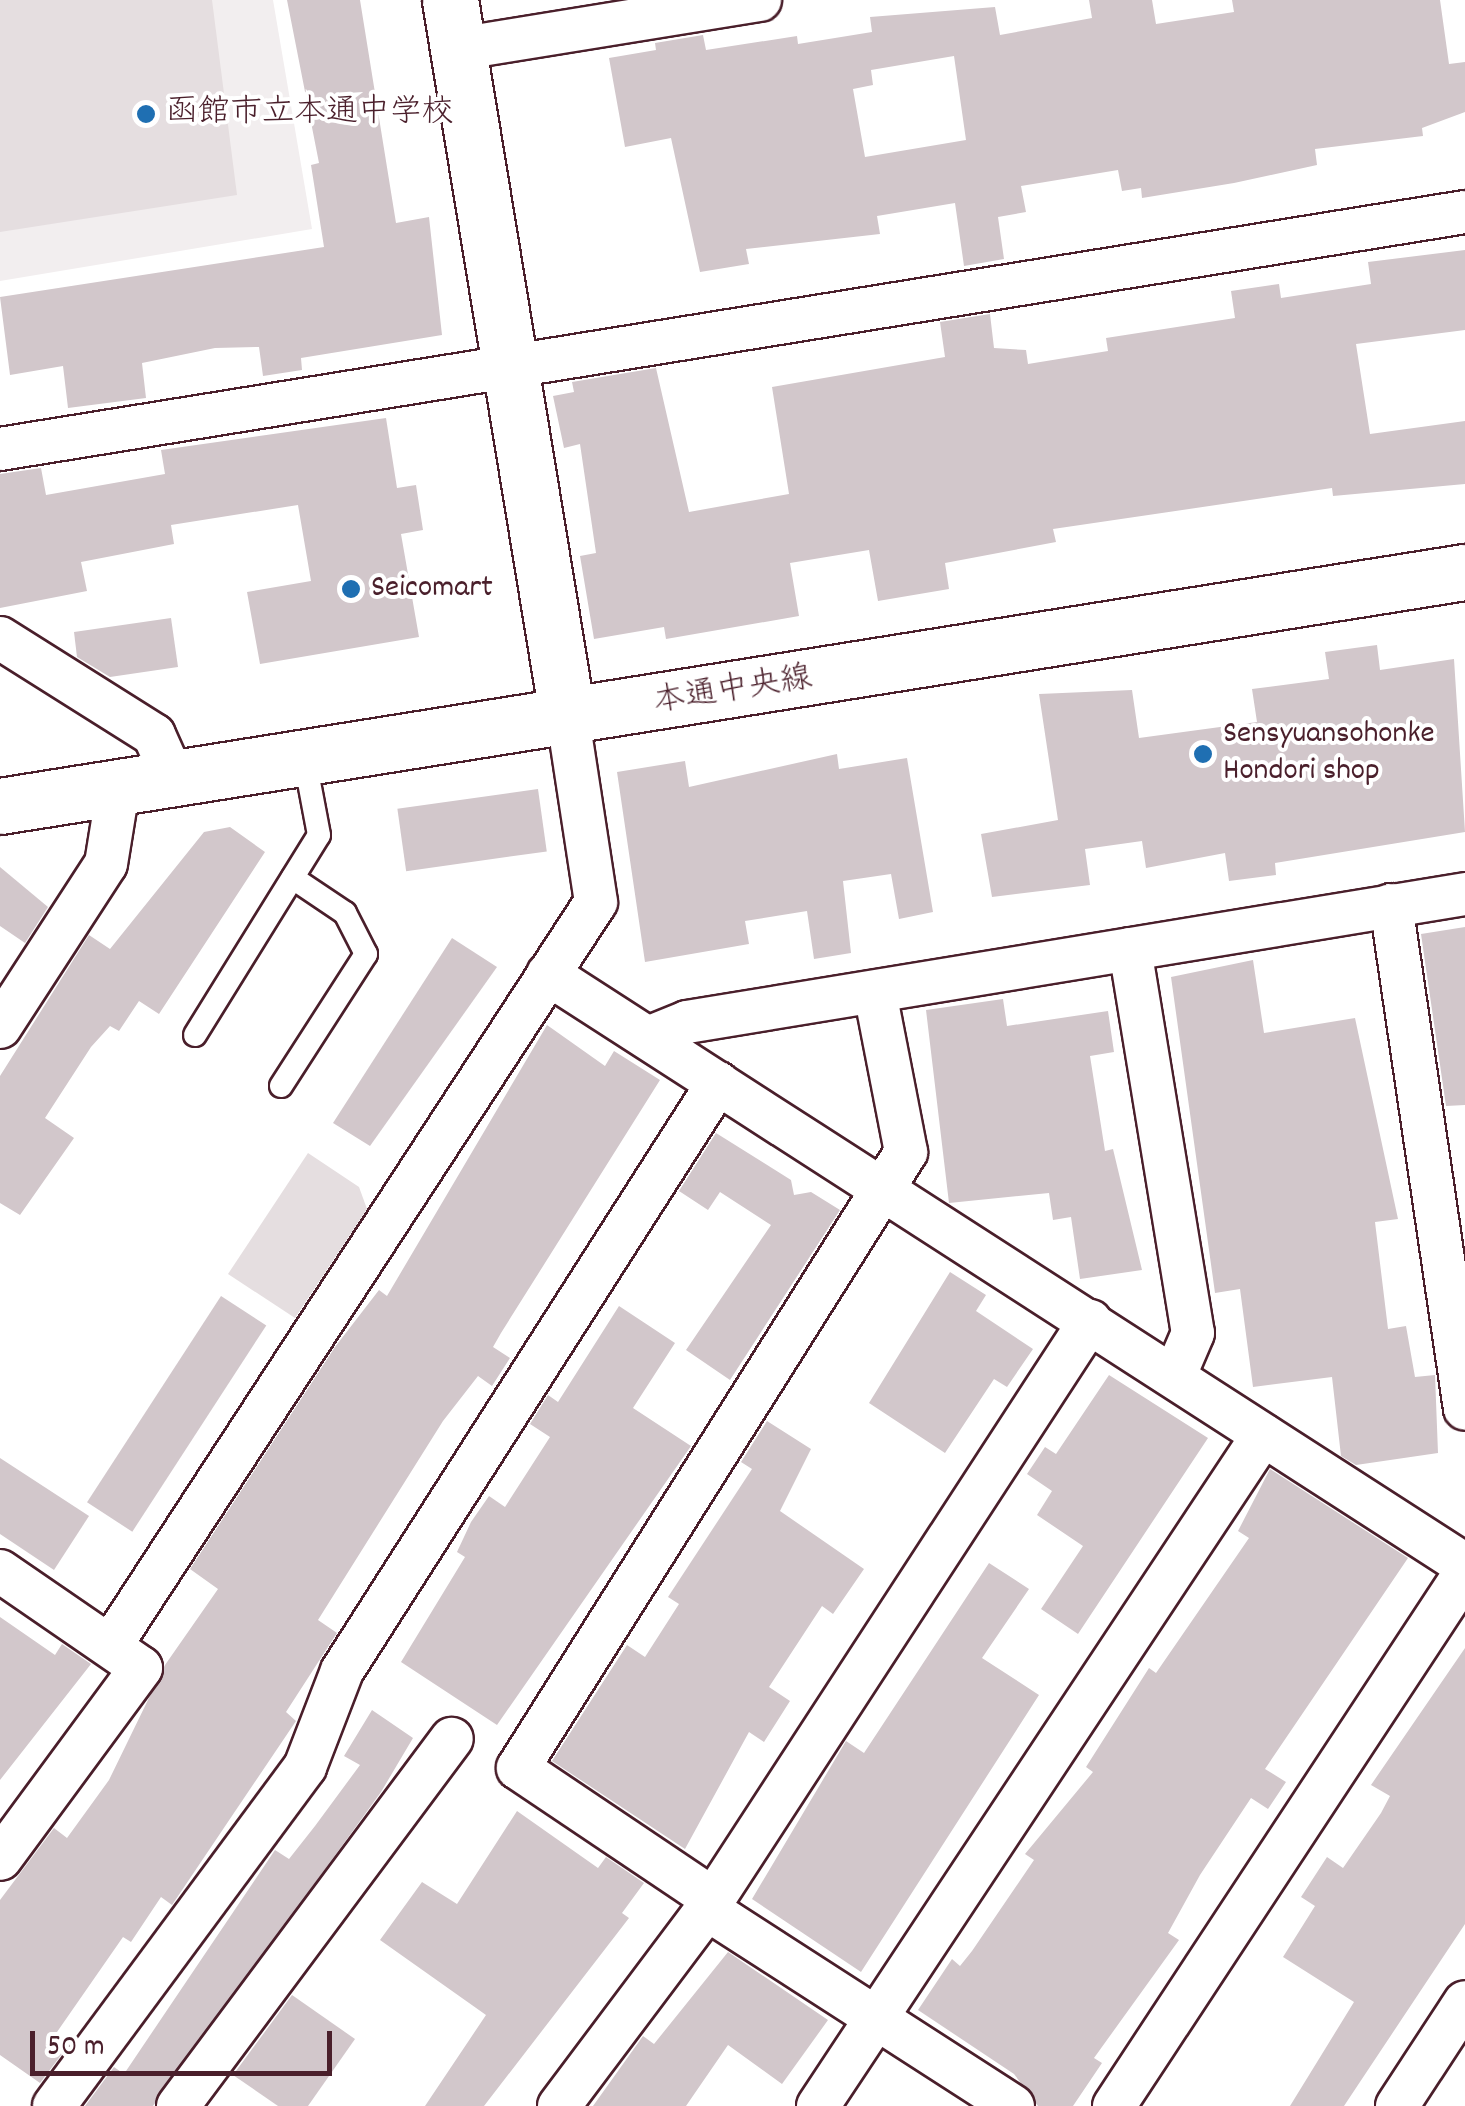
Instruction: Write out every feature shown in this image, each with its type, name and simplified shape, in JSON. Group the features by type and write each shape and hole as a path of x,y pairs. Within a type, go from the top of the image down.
{"street":[{"path":"111,1645 596,902 506,365 454,24 760,0"},
{"path":"0,449 1465,212"},
{"name":"本通中央線","path":"0,806 568,720 1465,572"},
{"path":"0,638 154,735 175,782"},
{"path":"0,1027 106,864 118,790"},
{"path":"648,1038 687,1022 1465,894"},
{"path":"1392,904 1465,1410"},
{"path":"1130,949 1193,1333 1175,1375"},
{"path":"548,974 888,1188 1465,1569 1114,2106"},
{"path":"876,993 906,1152 888,1188 518,1768 710,1904 1013,2106"},
{"path":"54,2106 305,1767 342,1671 718,1083"},
{"path":"559,2106 710,1904 1090,1321"},
{"path":"818,2106 881,2020 1263,1435"},
{"path":"0,1572 141,1668 0,1859"},
{"path":"178,2106 452,1739"},
{"path":"1398,2106 1465,2002"}],"lane":[{"path":"196,1035 319,835 305,761"},
{"path":"281,1086 366,954 345,913 292,878"}],"shaded area":[{"name":"函館市立本通中学校","path":"0,0 273,0 312,229 0,281"},
{"name":"函館市立本通中学校","path":"0,0 212,0 237,195 0,232"},
{"path":"308,1153 359,1187 367,1209 295,1318 228,1274"}],"building":[{"path":"287,0 360,0 396,223 429,217 442,335 301,358 302,370 263,376 259,347 215,348 142,363 146,398 68,408 63,366 10,375 0,297 324,247 311,165 319,163"},
{"path":"1089,0 1152,0 1156,24 1234,12 1232,0 1440,0 1449,64 1465,62 1465,112 1422,128 1423,136 1315,149 1317,165 1234,183 1142,198 1141,188 1122,191 1118,170 1021,186 1026,212 998,217 1004,259 964,266 955,203 877,216 880,234 746,249 749,264 700,272 671,138 625,147 609,58 656,50 655,43 703,35 706,50 797,36 798,44 872,32 870,17 995,7 1000,35 1092,18","holes":["954,56 966,140 865,157 853,89 873,85 871,70"]},
{"path":"1465,250 1465,330 1356,344 1370,434 1465,421 1465,484 1333,496 1332,488 1053,529 1056,542 945,563 949,589 878,601 869,550 790,563 799,616 666,639 664,627 594,639 580,556 596,553 580,444 564,448 553,396 574,392 572,382 656,368 689,512 789,494 772,387 945,357 940,322 990,314 994,348 1026,350 1028,364 1108,351 1106,338 1235,318 1231,291 1279,284 1281,298 1371,284 1368,262"},
{"path":"386,418 397,488 416,485 423,530 401,534 419,637 260,664 247,592 311,581 298,505 171,525 174,544 81,562 87,591 0,608 0,474 41,468 46,495 165,474 161,450"},
{"path":"171,618 178,667 110,677 77,657 74,632"},
{"path":"1377,645 1380,670 1454,659 1465,832 1275,863 1276,875 1229,881 1225,853 1146,868 1142,841 1085,849 1090,885 992,897 981,834 1058,820 1039,694 1132,690 1139,738 1257,722 1252,689 1329,679 1325,652"},
{"path":"837,754 839,769 907,758 933,912 899,919 891,874 843,881 851,953 814,959 807,911 745,921 749,944 645,962 617,772 685,761 689,787"},
{"path":"538,789 547,851 406,871 397,809"},
{"path":"230,827 265,852 159,1014 139,1001 119,1031 110,1026 91,1047 45,1118 74,1138 20,1215 0,1203 0,1076 89,935 110,949 204,832"},
{"path":"0,867 48,907 25,943 0,926"},
{"path":"1465,927 1465,1105 1446,1106 1421,934"},
{"path":"452,938 497,967 370,1146 333,1123"},
{"path":"1253,960 1264,1033 1355,1018 1398,1219 1375,1222 1388,1329 1406,1326 1415,1377 1435,1375 1438,1453 1356,1465 1341,1456 1332,1377 1253,1387 1240,1289 1215,1293 1171,977"},
{"path":"1003,999 1007,1026 1108,1011 1114,1052 1090,1056 1105,1151 1113,1149 1142,1270 1080,1279 1071,1217 1053,1220 1049,1193 949,1203 926,1010"},
{"path":"547,1025 605,1066 614,1051 660,1080 493,1347 510,1358 492,1386 478,1376 443,1421 318,1620 337,1633 286,1712 296,1721 172,1905 161,1897 131,1942 123,1937 57,2032 71,2042 40,2083 0,2055 0,1900 54,1828 67,1838 109,1780 165,1665 218,1589 190,1569 335,1347 379,1290 387,1296"},
{"path":"716,1133 791,1180 794,1195 811,1192 840,1210 730,1380 686,1350 771,1225 720,1192 708,1210 679,1191"},
{"path":"950,1272 986,1295 976,1311 1033,1349 1007,1387 994,1379 945,1453 869,1403"},
{"path":"221,1296 266,1325 132,1532 87,1502"},
{"path":"619,1306 675,1343 633,1408 691,1446 497,1725 401,1662 465,1557 457,1552 471,1522 489,1496 505,1507 550,1437 530,1424 548,1395 558,1402"},
{"path":"1109,1375 1208,1438 1078,1634 1041,1609 1083,1546 1037,1515 1052,1491 1027,1474 1045,1447 1056,1454"},
{"path":"767,1421 811,1449 780,1511 864,1569 833,1614 822,1606 769,1687 790,1701 764,1742 749,1732 685,1849 552,1761 627,1645 645,1657 679,1604 668,1597 752,1469 741,1462"},
{"path":"0,1458 89,1516 54,1570 0,1534"},
{"path":"1270,1469 1408,1558 1265,1769 1286,1782 1268,1809 1251,1798 1200,1875 1168,1933 1179,1940 1094,2058 1102,2063 1073,2106 1038,2106 1014,2074 918,2010 952,1959 960,1966 972,1951 1034,1860 1025,1854 1093,1772 1086,1767 1149,1668 1156,1673 1249,1538 1238,1531"},
{"path":"989,1563 1029,1589 982,1658 1039,1695 861,1972 752,1899 846,1741 864,1753"},
{"path":"0,1617 55,1655 62,1644 91,1664 0,1780"},
{"path":"1465,1648 1465,1924 1344,2106 1290,2106 1354,2002 1283,1957 1315,1906 1301,1897 1327,1857 1343,1868 1381,1813 1390,1796 1371,1785"},
{"path":"372,1710 413,1738 381,1792 153,2106 85,2106 114,2067 124,2074 275,1850 289,1859 360,1765 344,1756"},
{"path":"517,1811 598,1868 606,1857 644,1883 622,1913 629,1918 484,2106 425,2106 486,2015 380,1940 422,1882 457,1904"},
{"path":"728,1952 828,2020 782,2084 728,2045 686,2106 593,2106 643,2036 654,2044"},
{"path":"292,1995 355,2039 308,2106 278,2106 233,2075"}],"place":[{"name":"函館市立本通中学校","path":"146,114"},
{"name":"Seicomart","path":"351,589"},
{"name":"Sensyuansohonke Hondori shop","path":"1203,754"}]}
